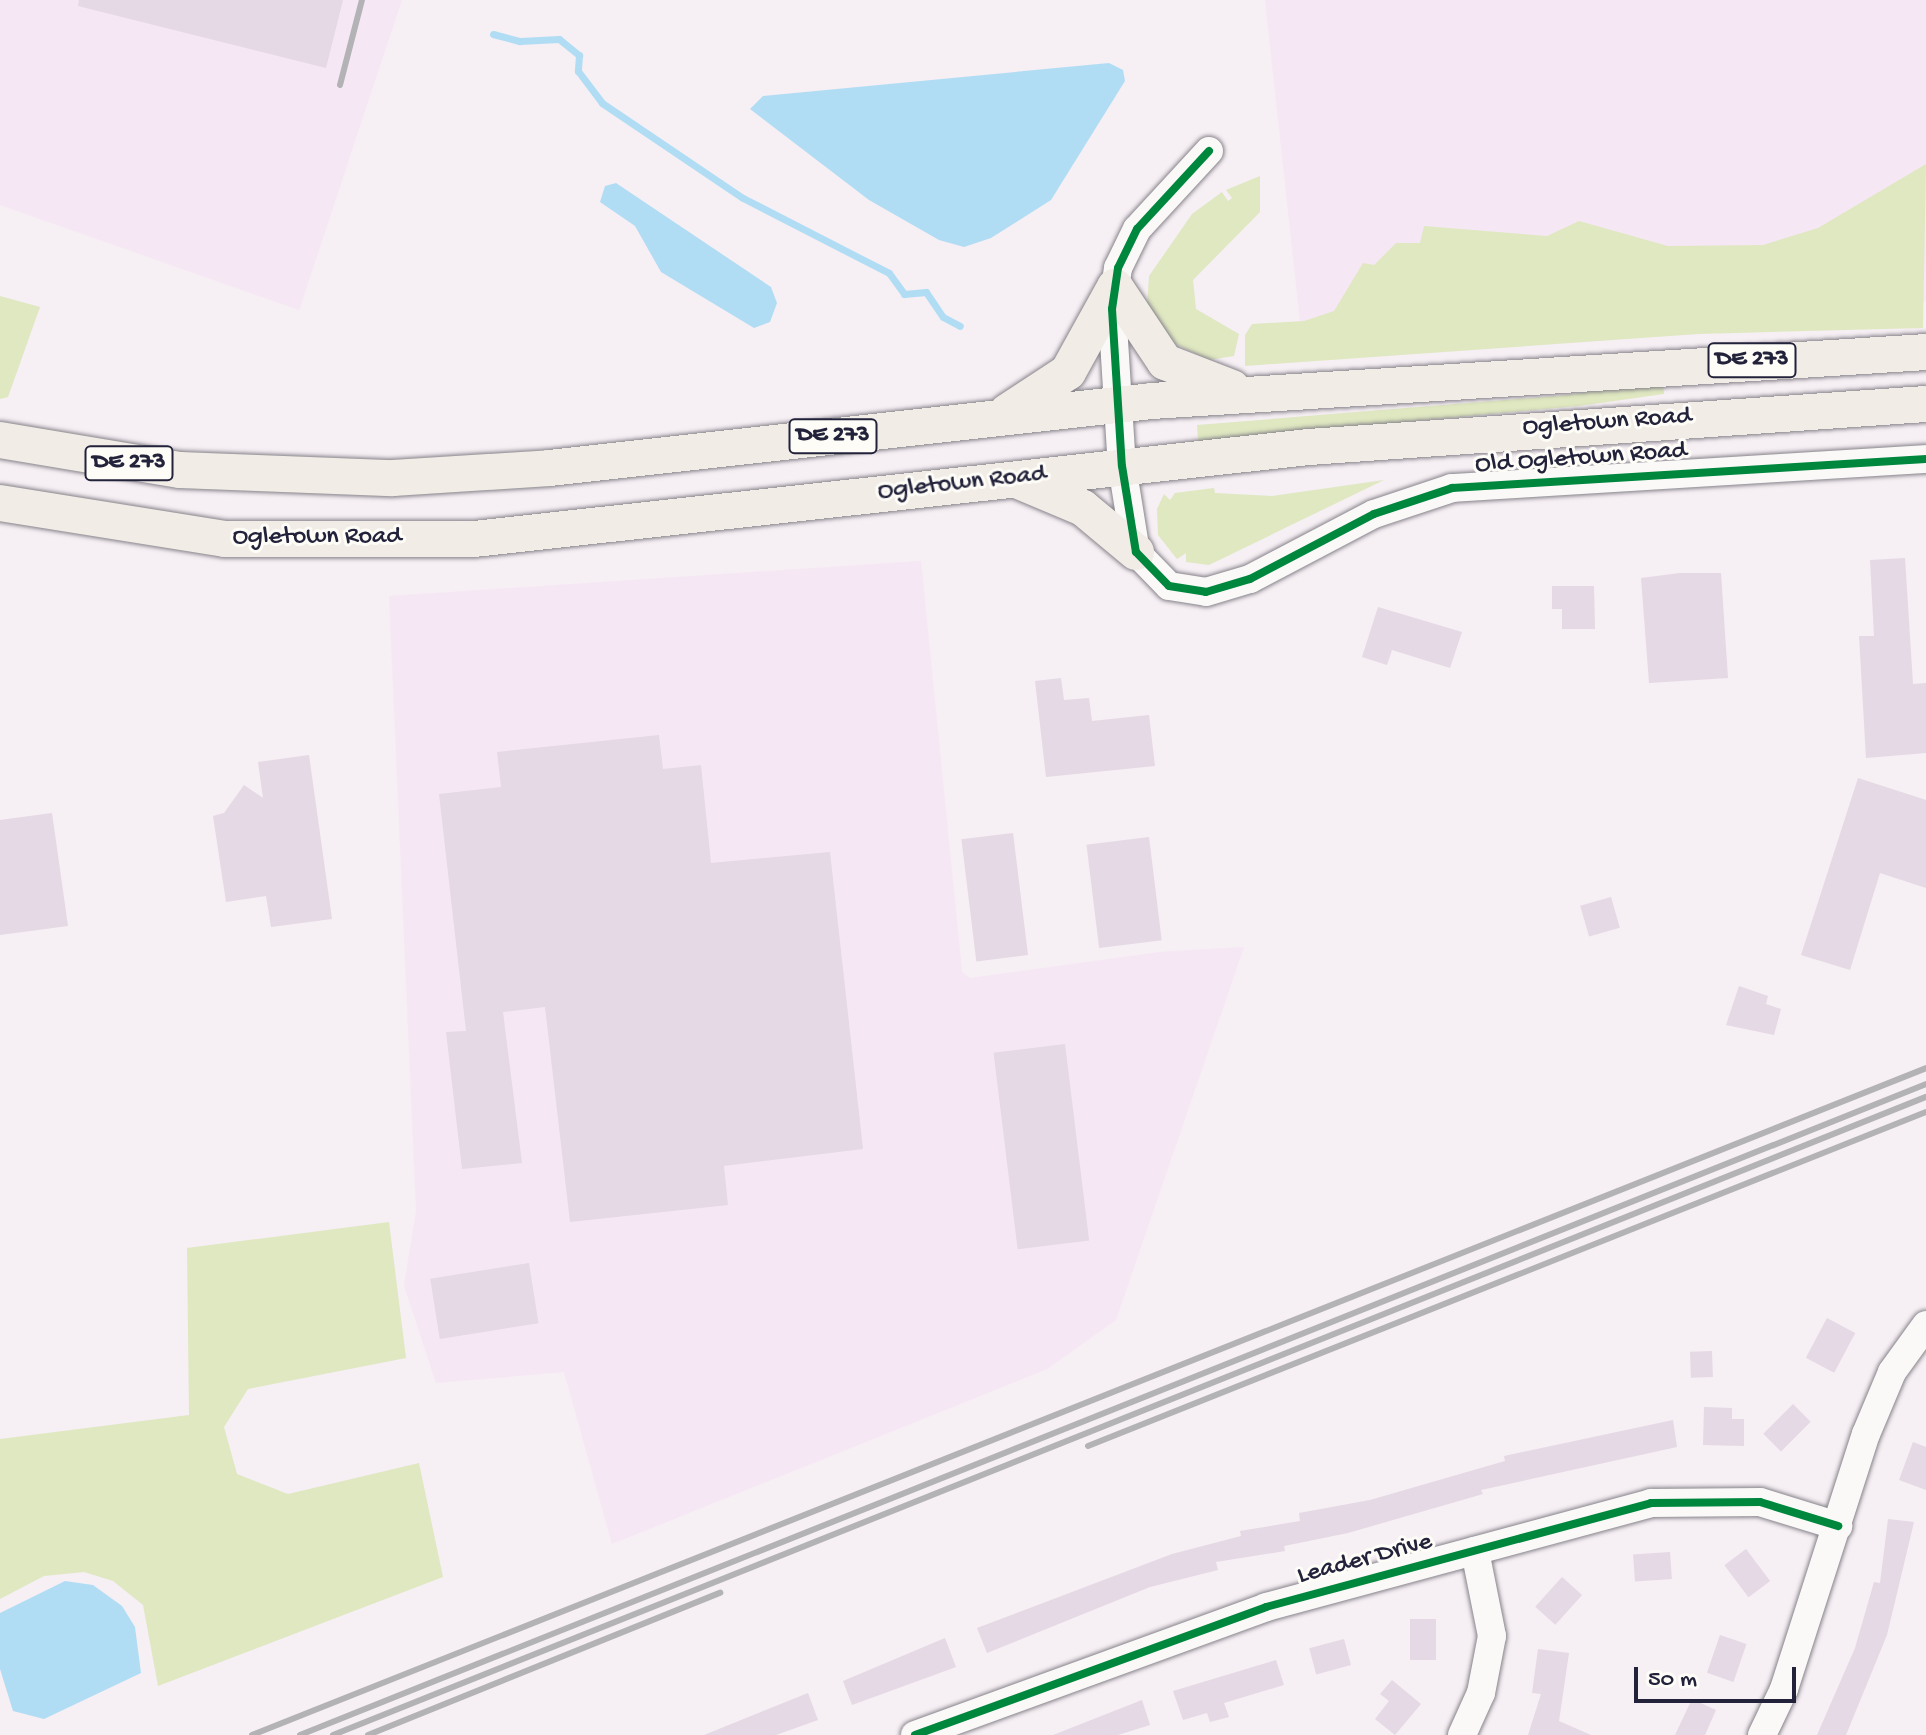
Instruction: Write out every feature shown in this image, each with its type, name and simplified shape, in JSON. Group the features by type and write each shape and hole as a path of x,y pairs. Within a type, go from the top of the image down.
{"main road":[{"path":"997,418 1068,372 1115,287 1165,362 1249,393"},
{"path":"1888,354 1926,342"},
{"name":"Ogletown Road","path":"0,440 180,470 393,478 550,468 1249,393 1926,352"},
{"name":"Ogletown Road","path":"0,503 225,539 474,539 1122,466 1441,435 1926,404"},
{"path":"1012,479 1071,501 1136,552"}],"street":[{"path":"1136,552 1116,405 1111,334 1115,287 1137,229 1209,151"},
{"name":"Old Ogletown Road","path":"1136,552 1169,586 1206,592 1250,579 1374,514 1452,488 1926,459"},
{"path":"1762,1735 1892,1372 1926,1325"},
{"name":"Leader Drive","path":"915,1735 1266,1607 1651,1503 1703,1499 1760,1502 1838,1526"},
{"path":"1462,1735 1481,1693 1492,1636 1475,1551"}],"shaded area":[{"path":"0,0 402,0 299,310 0,205"},
{"path":"1265,0 1926,0 1926,301 1302,340"},
{"path":"921,561 962,972 970,978 1160,952 1244,947 1116,1320 1047,1369 612,1544 564,1372 436,1383 404,1286 416,1211 389,596"}],"green space":[{"path":"1926,164 1923,328 1698,334 1245,366 1245,335 1252,324 1304,321 1334,311 1363,263 1374,265 1396,243 1420,243 1424,226 1547,236 1579,221 1668,246 1763,245 1818,228"},
{"path":"1260,176 1260,212 1193,280 1196,309 1239,334 1234,356 1209,360 1169,341 1147,306 1149,276 1192,214 1222,192 1228,201 1232,198 1226,190"},
{"path":"0,296 40,307 8,397 0,399"},
{"path":"1663,380 1664,394 1579,406 1198,441 1197,425 1566,395"},
{"path":"1384,480 1209,565 1186,562 1186,553 1177,559 1158,535 1157,509 1164,494 1170,500 1175,493 1214,488 1215,493 1272,496"},
{"path":"389,1222 406,1358 248,1389 224,1427 237,1474 288,1494 419,1463 443,1577 158,1686 143,1605 113,1581 84,1572 44,1576 0,1599 0,1439 189,1415 187,1248"}],"water":[{"path":"1109,63 1123,70 1125,81 1051,200 991,238 964,247 939,240 869,200 750,109 763,96"},
{"path":"616,183 771,287 777,303 770,322 754,328 661,272 635,226 600,202 605,186"},
{"path":"65,1581 93,1585 122,1606 135,1627 141,1673 44,1719 13,1711 0,1669 0,1613"}],"building":[{"path":"79,0 343,0 326,68 78,6"},
{"path":"1905,558 1913,684 1926,683 1926,753 1866,758 1859,636 1874,636 1870,560"},
{"path":"1680,573 1721,573 1728,678 1649,683 1641,578"},
{"path":"1552,586 1594,586 1595,629 1562,629 1562,609 1552,609"},
{"path":"1378,607 1462,632 1450,668 1392,650 1387,665 1362,657"},
{"path":"1061,678 1064,700 1089,698 1092,721 1149,715 1155,766 1046,777 1035,681"},
{"path":"659,735 663,769 701,765 711,863 830,852 863,1149 724,1166 728,1205 570,1222 545,1007 503,1012 522,1163 462,1169 446,1032 466,1031 439,794 501,787 497,752"},
{"path":"309,755 332,919 271,927 266,896 226,902 213,816 224,813 244,785 263,798 258,762"},
{"path":"1858,778 1926,800 1926,888 1880,873 1850,970 1801,955"},
{"path":"52,813 68,926 0,935 0,820"},
{"path":"1013,833 1028,955 976,961 961,839"},
{"path":"1149,837 1162,940 1099,948 1086,845"},
{"path":"1611,897 1620,928 1589,937 1580,906"},
{"path":"1739,986 1768,996 1766,1004 1781,1009 1774,1035 1726,1025"},
{"path":"1065,1044 1089,1241 1018,1249 994,1053"},
{"path":"529,1263 539,1323 440,1339 430,1279"},
{"path":"1827,1318 1855,1333 1834,1373 1806,1358"},
{"path":"1712,1351 1713,1377 1691,1378 1690,1352"},
{"path":"1793,1404 1811,1422 1781,1451 1763,1434"},
{"path":"1704,1407 1732,1408 1732,1419 1744,1419 1744,1446 1703,1445"},
{"path":"1673,1420 1677,1447 1481,1490 1483,1494 1348,1533 1284,1546 1285,1551 1216,1562 1218,1570 1150,1587 987,1653 977,1628 1172,1554 1241,1536 1240,1531 1300,1521 1299,1513 1370,1500 1505,1461 1504,1456"},
{"path":"1913,1442 1926,1447 1926,1490 1899,1480"},
{"path":"1888,1519 1914,1522 1887,1635 1846,1735 1817,1735 1855,1648 1874,1582 1880,1583"},
{"path":"1746,1549 1770,1581 1749,1597 1724,1565"},
{"path":"1670,1552 1672,1579 1635,1582 1633,1555"},
{"path":"1562,1577 1582,1595 1555,1625 1535,1607"},
{"path":"1410,1619 1436,1619 1436,1660 1410,1660"},
{"path":"1720,1635 1746,1644 1733,1682 1707,1673"},
{"path":"945,1638 956,1667 852,1705 843,1681"},
{"path":"1344,1639 1351,1665 1316,1674 1309,1648"},
{"path":"1538,1649 1569,1653 1559,1721 1591,1735 1528,1735 1541,1694 1532,1693"},
{"path":"1276,1660 1284,1685 1224,1703 1229,1717 1210,1722 1207,1713 1183,1720 1173,1691"},
{"path":"1392,1680 1421,1704 1395,1735 1375,1719 1389,1701 1380,1694"},
{"path":"808,1693 818,1720 776,1735 704,1735"},
{"path":"1692,1699 1716,1710 1705,1735 1675,1735"},
{"path":"1142,1700 1150,1725 1118,1735 1053,1735"}],"waterway":[{"path":"493,34 520,41 559,39 579,55 578,71 602,103 743,198 889,273 904,294 926,292 943,317 960,326"}],"railway":[{"path":"340,85 362,0"},
{"path":"252,1735 1926,1068"},
{"path":"300,1735 1926,1084"},
{"path":"333,1735 1926,1097"},
{"path":"1088,1446 1926,1112"},
{"path":"368,1735 720,1593"}],"cycle path":[{"path":"1209,151 1137,229 1118,268 1112,309 1122,466 1136,552 1169,586 1206,592 1250,579 1374,514 1452,488 1926,459"},
{"path":"915,1735 1266,1607 1651,1503 1760,1502 1838,1526"}]}
